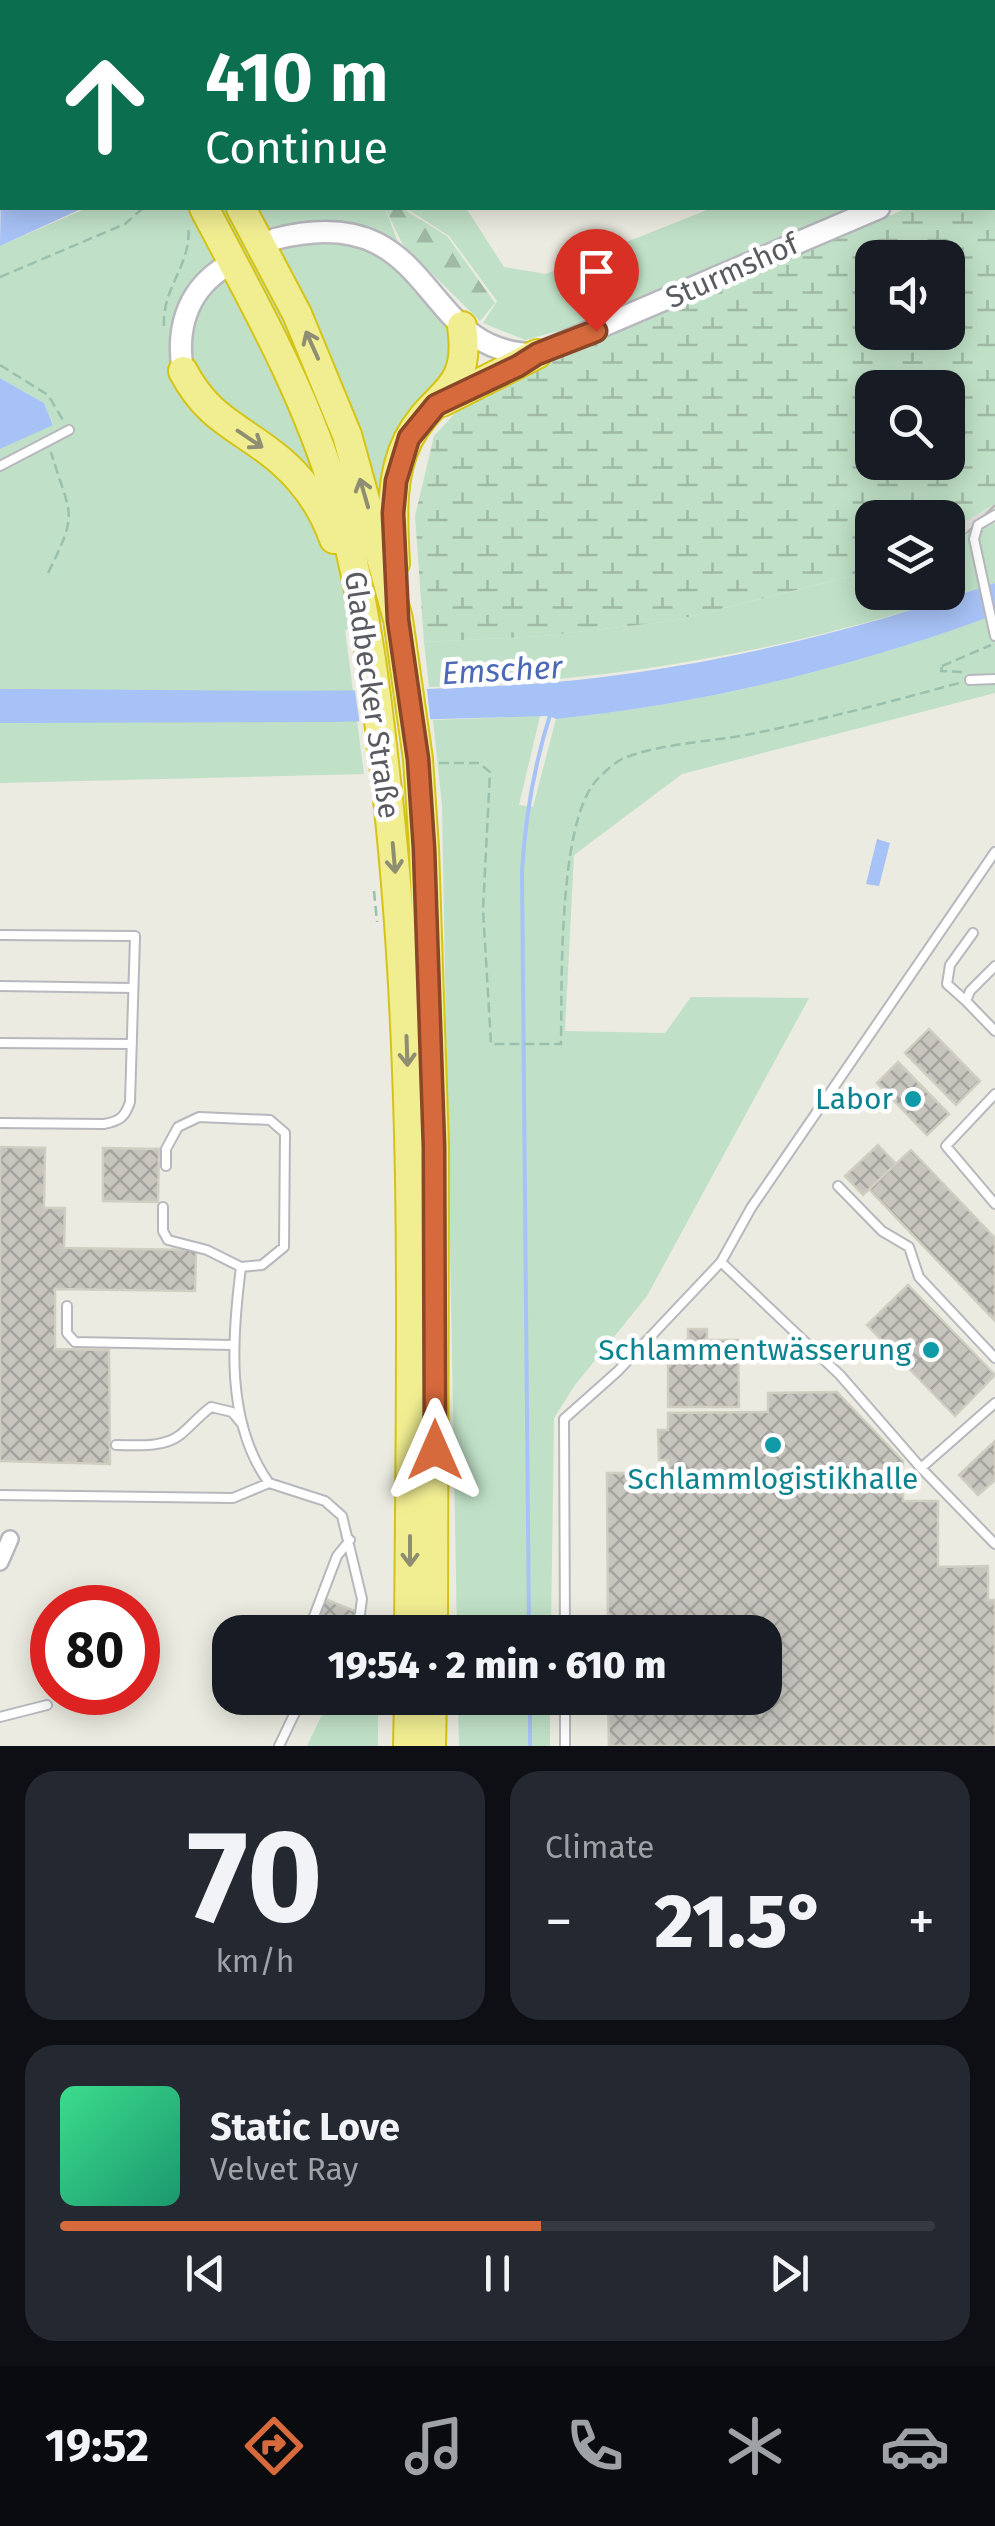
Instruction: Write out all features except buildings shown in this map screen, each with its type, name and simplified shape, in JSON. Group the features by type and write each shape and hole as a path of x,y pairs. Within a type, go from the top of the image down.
{"highway":[{"name":"Gladbecker Straße","path":"243,210 297,314 340,414 398,620 426,761 424,848 434,1147 433,1615"},
{"name":"Gladbecker Straße","path":"195,214 270,336 311,422 350,547 370,660 384,762 407,1046 412,1339 409,1615"},
{"path":"398,620 393,513 396,481 409,438 458,380 465,353 462,326"},
{"path":"436,405 537,354"},
{"path":"175,375 211,412 280,460 314,497 340,556 370,660"},
{"path":"408,1746 413,1715"},
{"path":"421,1715 431,1746"}],"street":[{"name":"Sturmshof","path":"537,354 874,210"},
{"path":"274,240 331,230 373,240 394,254 462,326 498,350 537,354"},
{"path":"175,375 186,313 199,289 220,270"},
{"path":"0,1562 10,1540"}],"lane":[{"path":"0,466 69,430"},
{"path":"995,515 978,525 974,539 995,640"},
{"path":"970,680 995,679"},
{"path":"565,1615 564,1419 618,1371 722,1262 751,1208 995,852"},
{"path":"973,933 950,966 947,984 995,1031"},
{"path":"0,935 135,936 130,1102 118,1122 0,1123"},
{"path":"966,1001 970,991 995,966"},
{"path":"0,986 134,988"},
{"path":"0,1043 132,1044"},
{"path":"995,1094 946,1146 995,1204"},
{"path":"163,1207 163,1232 168,1240 206,1250 241,1267 262,1265 284,1246 284,1132 270,1120 199,1117 178,1127 166,1150 166,1166"},
{"path":"838,1186 882,1231 909,1248 919,1277 995,1358"},
{"path":"722,1262 840,1376 995,1544"},
{"path":"241,1267 233,1345 242,1424 258,1467 269,1483 324,1500 342,1516 362,1600 357,1615"},
{"path":"67,1306 67,1333 75,1342 233,1345"},
{"path":"921,1468 995,1403"},
{"path":"116,1445 159,1444 179,1436 211,1407 232,1412 242,1424"},
{"path":"0,1496 233,1498 269,1483"},
{"path":"314,1615 337,1556 350,1540"},
{"path":"0,1717 30,1709"},
{"path":"279,1746 294,1715"},
{"path":"565,1715 565,1746"}],"path":[{"path":"0,277 124,224 142,210"},
{"path":"164,327 165,300 187,251 195,214"},
{"path":"0,365 48,394 69,430"},
{"path":"48,441 69,504 70,521 48,573"},
{"path":"426,761 479,763 490,772 484,910 491,1044 561,1044 562,974 574,826 594,784 621,760 660,749 795,726 970,680 966,672 941,671 942,666 995,640"},
{"path":"374,888 379,930"}],"shaded area":[{"path":"995,504 995,523 965,534 965,521"}],"green space":[{"path":"82,210 386,210 412,280 455,333 448,369 389,453 394,619 345,630 364,774 0,783 0,449 53,424 44,403 0,378 0,246"},
{"path":"386,210 407,210 447,236 495,303 480,321 403,245"},
{"path":"409,210 467,210 504,267 546,274 707,210 851,210 573,327 525,340 483,323 497,301 449,236"},
{"path":"903,210 995,210 995,504 965,521 965,500 855,500 855,575 672,621 543,636 424,642 415,516 434,436 471,396"},
{"path":"995,523 995,583 965,593 965,534"},
{"path":"855,575 855,610 909,610 787,642 645,669 502,684 429,687 424,642 543,636 672,621"},
{"path":"995,615 995,693 682,774 574,855 565,1031 665,1033 691,997 809,998 647,1296 575,1385 554,1418 551,1615 457,1615 442,805 433,720 540,716 519,805 533,807 556,719 668,704 778,681"},
{"path":"322,1715 378,1715 378,1746 307,1746"},
{"path":"458,1715 550,1715 550,1746 459,1746"}],"water":[{"path":"1,210 79,210 0,246"},
{"path":"0,378 44,403 53,425 0,449"},
{"path":"995,583 995,615 888,651 778,681 612,712 556,719 549,716 334,722 0,723 0,689 386,690 515,685 637,672 758,650 911,610 965,610 965,593"},
{"path":"877,839 890,843 879,886 866,884"}],"pier":[{"path":"426,682 431,725 360,726 354,684"}],"waterway":[{"path":"529,1615 522,872 531,793 550,715"},
{"path":"530,1715 530,1746"}],"place":[{"name":"Labor","path":"913,1099"},
{"name":"Schlammentwässerung","path":"931,1350"},
{"name":"Schlammlogistikhalle","path":"773,1445"}],"route":[{"path":"435,1450 434,1147 424,848 418,759 398,620 393,513 396,481 409,438 436,405 537,354 596,331"}],"water label":[{"name":"Emscher","path":"502,670"}]}
